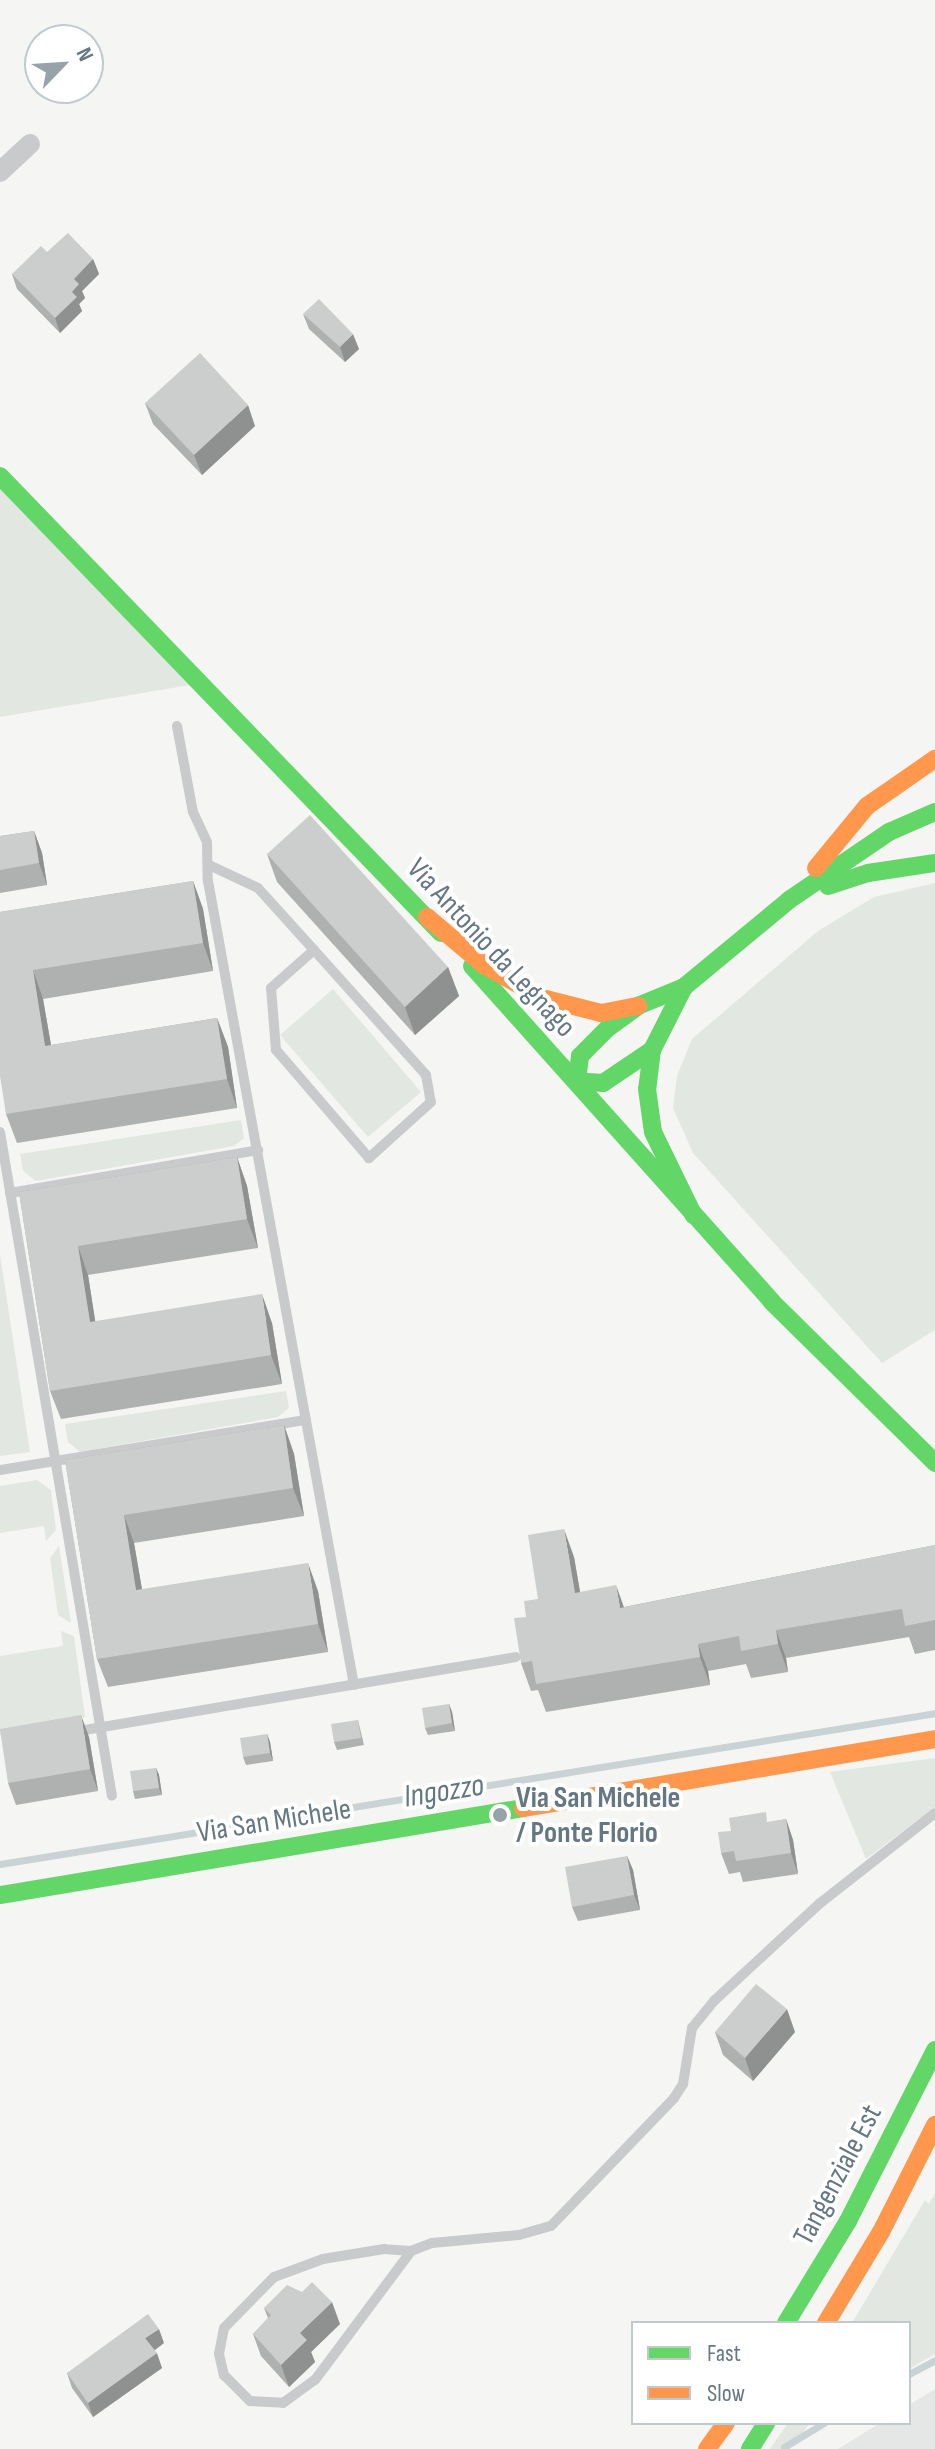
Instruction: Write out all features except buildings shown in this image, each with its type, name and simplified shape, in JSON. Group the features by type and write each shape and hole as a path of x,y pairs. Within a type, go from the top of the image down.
{"main road":[{"name":"Via Antonio da Legnago","path":"0,476 427,917 577,1081 694,1216 852,1386 935,1463"},
{"path":"789,900 867,806 935,759"},
{"path":"427,917 484,965 542,998 601,1013 640,1005 684,987 789,900 889,832 935,812"},
{"path":"789,900 868,873 935,863"},
{"path":"684,987 652,1050 647,1089 653,1132 694,1216"},
{"path":"640,1005 580,1056 577,1081 603,1083 652,1050"},
{"name":"Via San Michele","path":"0,1895 935,1739"},
{"name":"Tangenziale Est","path":"787,2321 848,2221 935,2050"},
{"name":"Tangenziale Est","path":"827,2321 881,2232 935,2125"},
{"path":"707,2449 725,2425"},
{"path":"750,2449 765,2425"}],"street":[{"path":"0,172 30,144"}],"lane":[{"path":"177,726 209,865 208,881 354,1685"},
{"path":"209,865 258,888 314,950 426,1075 431,1102 369,1158 276,1050 271,988 314,950"},
{"path":"194,883 208,881"},
{"path":"0,1132 112,1796"},
{"path":"10,1193 258,1150"},
{"path":"0,1470 306,1420"},
{"path":"57,1735 516,1657"},
{"path":"411,2251 304,2392 283,2403 265,2405 250,2401 224,2375 219,2354 224,2328 274,2277 323,2259 384,2249 411,2251 551,2226 674,2098 683,2084 692,2028 715,2000 819,1904 935,1813"}],"shaded area":[{"path":"0,489 190,685 0,717"},
{"path":"935,883 935,1330 882,1363 693,1153 673,1108 677,1076 692,1039 818,931 874,897"},
{"path":"333,989 421,1092 368,1137 280,1035"},
{"path":"241,1120 244,1138 234,1146 36,1181 23,1171 20,1154"},
{"path":"0,1254 30,1452 0,1456"},
{"path":"286,1391 289,1408 278,1417 80,1452 68,1442 65,1424"},
{"path":"37,1480 51,1490 56,1530 46,1541 44,1526 0,1533 0,1486"},
{"path":"59,1546 71,1623 58,1615 50,1558"},
{"path":"61,1631 74,1636 85,1717 0,1735 0,1656 63,1646"},
{"path":"935,1758 935,1807 866,1859 830,1772"},
{"path":"935,2193 935,2354 911,2368 911,2321 853,2321 925,2200 929,2204"},
{"path":"935,2389 935,2449 838,2449 877,2425 911,2425 911,2404"},
{"path":"787,2425 808,2425 790,2449 770,2449"}],"waterway":[{"name":"Ingozzo","path":"0,1864 935,1713"},
{"path":"911,2373 935,2360"},
{"path":"784,2447 821,2425"}],"traffic: fast":[{"path":"0,476 441,933"},
{"path":"652,1050 603,1083 577,1081 580,1056 608,1028 640,1005 684,987 789,900 889,832 935,812"},
{"path":"828,886 868,873 935,863"},
{"path":"472,966 771,1301 935,1463"},
{"path":"684,987 652,1050 647,1089 653,1132 694,1216"},
{"path":"0,1895 523,1808"},
{"path":"787,2321 848,2221 935,2050"},
{"path":"750,2449 765,2425"}],"traffic: slow":[{"path":"816,868 867,806 935,759"},
{"path":"427,917 484,965 542,998 601,1013 638,1006"},
{"path":"523,1808 935,1739"},
{"path":"827,2321 881,2232 935,2125"},
{"path":"707,2449 725,2425"}],"place":[{"name":"Via San Michele / Ponte Florio","path":"500,1815"}]}
